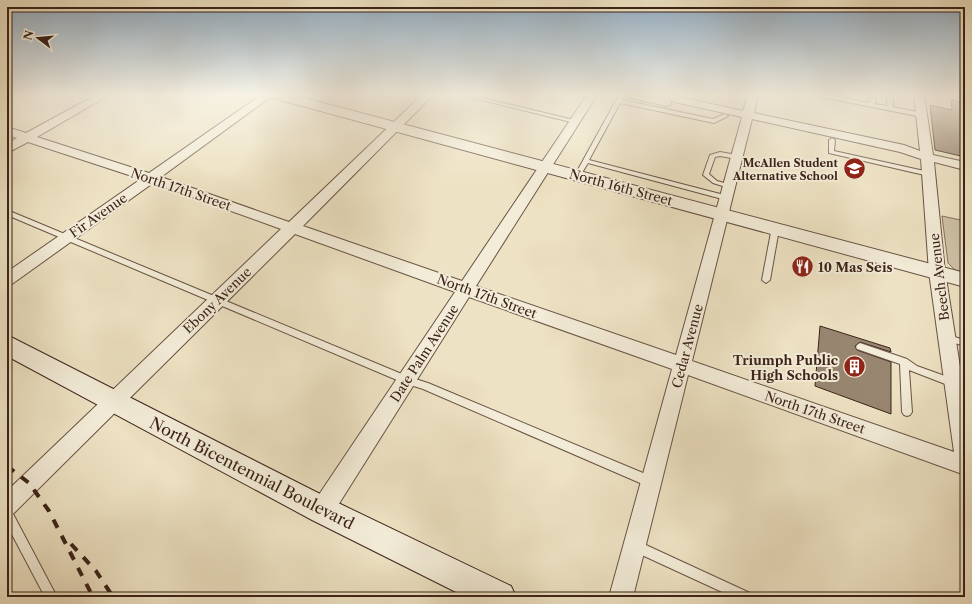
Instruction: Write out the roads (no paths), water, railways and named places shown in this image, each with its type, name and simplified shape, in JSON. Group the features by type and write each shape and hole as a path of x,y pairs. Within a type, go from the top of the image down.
{"main road":[{"name":"North Bicentennial Boulevard","path":"7,345 112,402 322,510 500,597"}],"street":[{"path":"7,149 54,123"},
{"name":"Fir Avenue","path":"7,280 228,123"},
{"name":"North 16th Street","path":"385,123 545,166 582,168 722,215 965,280"},
{"name":"Ebony Avenue","path":"7,506 399,123"},
{"name":"Date Palm Avenue","path":"322,510 574,123"},
{"name":"Cedar Avenue","path":"621,597 746,123"},
{"path":"767,123 832,140 905,156 923,156"},
{"path":"773,123 904,149 923,156 965,166"},
{"name":"Beech Avenue","path":"922,123 923,156 929,174 937,272 965,459"},
{"name":"North 17th Street","path":"7,131 151,178 292,227 682,366 965,464"}],"lane":[{"path":"606,123 582,168 728,192"},
{"path":"832,140 831,152 929,174"},
{"path":"728,192 706,175 712,156 720,154 737,157"},
{"path":"7,212 651,482"},
{"path":"766,280 775,229"},
{"path":"947,338 965,343"},
{"path":"860,347 904,362 914,369 953,383"},
{"path":"904,362 907,412"},
{"path":"7,514 51,597"},
{"path":"634,546 746,597"}],"railway":[{"path":"7,466 29,483 49,511 93,597"},
{"path":"71,544 96,571 113,597"}],"place":[{"name":"McAllen Student Alternative School","path":"854,169"},
{"name":"10 Mas Seis","path":"802,267"},
{"name":"Triumph Public High Schools","path":"854,367"}]}
